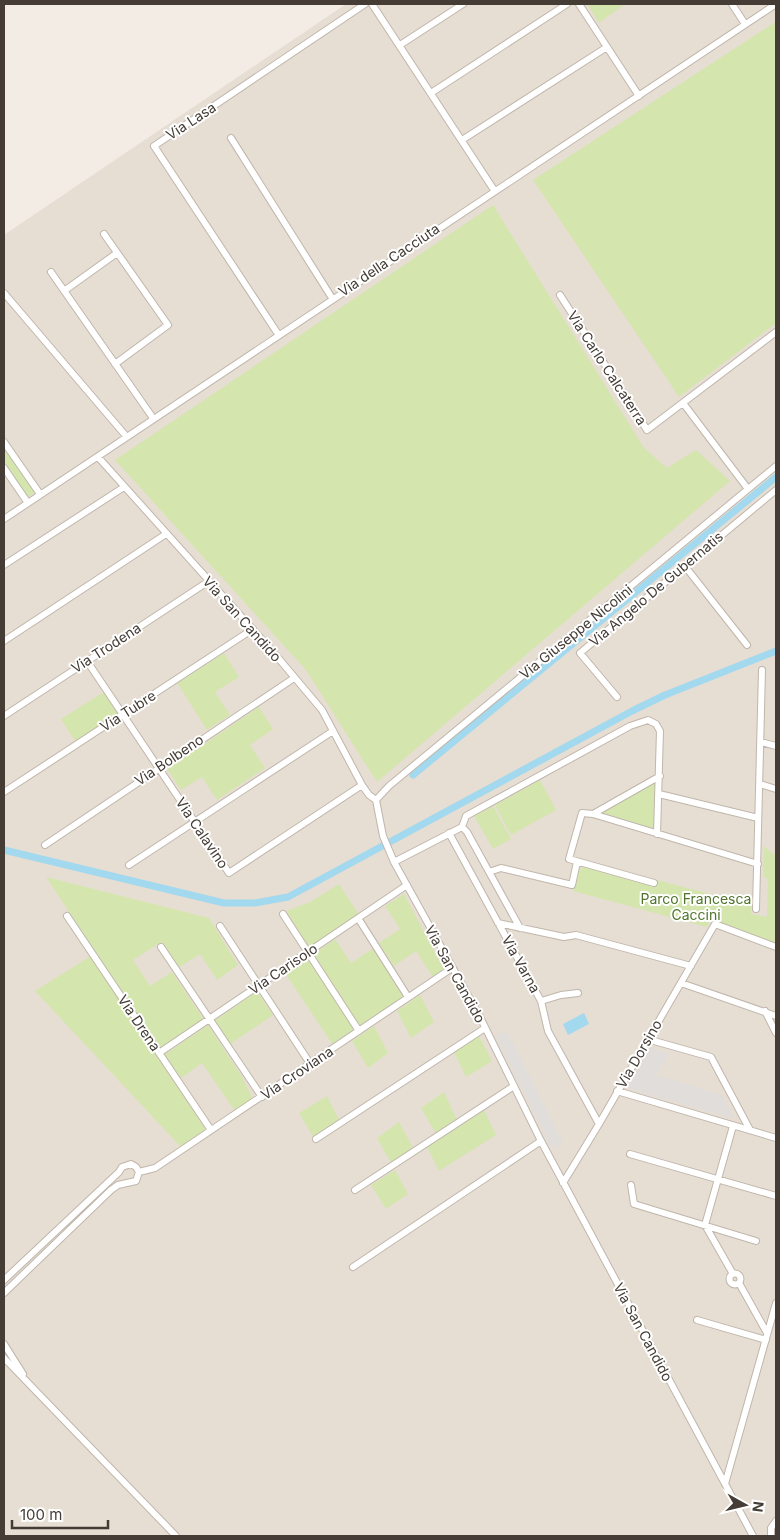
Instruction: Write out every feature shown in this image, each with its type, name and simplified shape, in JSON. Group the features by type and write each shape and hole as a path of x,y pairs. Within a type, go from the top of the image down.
{"street":[{"name":"Via Lasa","path":"278,334 154,146 366,4"},
{"path":"372,4 494,190"},
{"path":"400,45 463,4"},
{"path":"431,93 567,4"},
{"path":"579,4 639,96"},
{"path":"732,4 745,24"},
{"name":"Via della Cacciuta","path":"4,519 278,334 776,4"},
{"path":"462,140 607,47"},
{"path":"230,138 332,298"},
{"path":"104,234 168,325 115,364"},
{"path":"64,291 117,253"},
{"path":"51,272 153,418"},
{"path":"4,293 126,436"},
{"name":"Via Carlo Calcaterra","path":"560,296 647,430 776,332"},
{"path":"683,403 748,489"},
{"path":"4,442 40,494"},
{"name":"Via San Candido","path":"98,457 253,629 322,710 362,785 368,795 376,800 383,836 394,862 485,1028 563,1183 753,1536"},
{"name":"Via Giuseppe Nicolini","path":"376,800 389,786 776,466"},
{"path":"4,468 28,503"},
{"path":"4,565 124,487"},
{"name":"Via Angelo De Gubernatis","path":"617,697 580,653 776,490"},
{"path":"4,640 166,534"},
{"path":"684,565 747,645"},
{"name":"Via Trodena","path":"4,716 209,581"},
{"name":"Via Tubre","path":"4,792 253,629"},
{"name":"Via Calavino","path":"88,661 229,873 362,785"},
{"path":"756,909 762,670"},
{"name":"Via Bolbeno","path":"45,845 158,767 294,678"},
{"path":"394,862 462,827 466,816 630,726 643,721 654,722 660,731 657,834"},
{"path":"129,864 333,731"},
{"path":"761,742 776,746"},
{"path":"593,814 660,776"},
{"path":"760,784 776,789"},
{"path":"659,794 758,818"},
{"path":"654,882 569,859 582,813 593,814 758,864"},
{"path":"462,827 468,832 520,928"},
{"name":"Via Varna","path":"449,833 542,1001 548,1031 600,1124"},
{"path":"489,872 501,868 572,885 577,862"},
{"name":"Via Carisolo","path":"159,1053 407,885"},
{"path":"282,914 359,1031"},
{"name":"Via Drena","path":"68,916 211,1130"},
{"path":"358,918 408,998"},
{"path":"498,923 564,937 576,935 691,966"},
{"name":"Via Dorsino","path":"563,1183 600,1124 647,1039 716,924 776,947"},
{"path":"220,926 311,1065"},
{"path":"161,948 262,1098"},
{"name":"Via Croviana","path":"139,1172 155,1168 262,1098 452,968"},
{"path":"681,983 776,1016"},
{"path":"542,1001 561,995 578,993"},
{"path":"765,1011 776,1033"},
{"path":"316,1139 485,1028"},
{"path":"647,1039 711,1057 750,1130"},
{"path":"355,1190 514,1086"},
{"path":"617,1091 776,1138"},
{"path":"734,1126 705,1225 733,1274 740,1275 739,1283 766,1337"},
{"path":"353,1267 541,1141"},
{"path":"630,1154 776,1196"},
{"path":"4,1293 111,1190 125,1182 134,1182 139,1172 136,1167 131,1164 124,1165 119,1172 5,1279 12,1284"},
{"path":"119,1172 120,1178 125,1182"},
{"path":"631,1185 634,1204 756,1241"},
{"path":"79,1209 81,1215 84,1216"},
{"path":"43,1243 49,1250"},
{"path":"725,1484 776,1303"},
{"path":"697,1320 766,1337"},
{"path":"5,1352 26,1380 176,1536"},
{"path":"770,1535 776,1521"}],"shaded area":[{"path":"346,4 776,4 776,1536 4,1536 4,235"},
{"path":"507,1031 563,1143 552,1149 496,1036"},
{"path":"650,1048 670,1053 656,1075 722,1095 734,1119 627,1088"}],"green space":[{"path":"587,4 625,4 599,23"},
{"path":"775,22 776,323 679,397 533,180"},
{"path":"493,205 644,448 667,468 696,450 730,481 377,782 306,670 115,460"},
{"path":"4,447 35,492 28,497 4,461"},
{"path":"224,653 239,677 215,692 230,715 207,730 177,683"},
{"path":"104,692 118,714 75,741 61,719"},
{"path":"259,707 273,729 250,745 265,768 217,800 202,777 181,790 167,769"},
{"path":"540,780 556,810 511,835 495,805"},
{"path":"656,782 654,829 600,813"},
{"path":"493,806 511,839 493,849 474,816"},
{"name":"Parco Francesca Caccini","path":"764,846 773,854 776,853 776,945 710,920 707,927 573,891 578,871 585,866 656,885 657,880 751,905 751,914 767,917 768,880 763,876"},
{"path":"46,877 209,918 238,965 217,980 200,954 178,968 161,942 133,960 150,986 172,972 204,1020 160,1050"},
{"path":"339,884 359,915 309,947 286,911 310,902"},
{"path":"404,894 444,970 433,977 416,951 394,966 379,943 400,929 385,906"},
{"path":"335,939 351,963 374,948 404,997 360,1027 314,954"},
{"path":"91,956 206,1130 180,1146 35,991"},
{"path":"308,957 355,1029 333,1045 285,973"},
{"path":"257,991 273,1015 229,1045 213,1022"},
{"path":"420,995 434,1022 411,1038 397,1011"},
{"path":"208,1025 241,1075 253,1099 235,1111 202,1063 180,1079 164,1055"},
{"path":"374,1026 388,1053 368,1068 352,1041"},
{"path":"479,1036 492,1061 466,1077 454,1052"},
{"path":"444,1092 457,1120 436,1134 421,1108"},
{"path":"327,1096 339,1120 314,1138 299,1113"},
{"path":"484,1110 496,1135 439,1171 427,1147"},
{"path":"399,1122 413,1148 391,1163 377,1138"},
{"path":"395,1170 408,1194 386,1209 371,1185"}],"water":[{"path":"584,1013 589,1024 568,1035 563,1024"}],"waterway":[{"path":"413,775 776,477"},
{"path":"4,850 224,903 255,903 288,897 632,711 665,695 776,651"}]}
